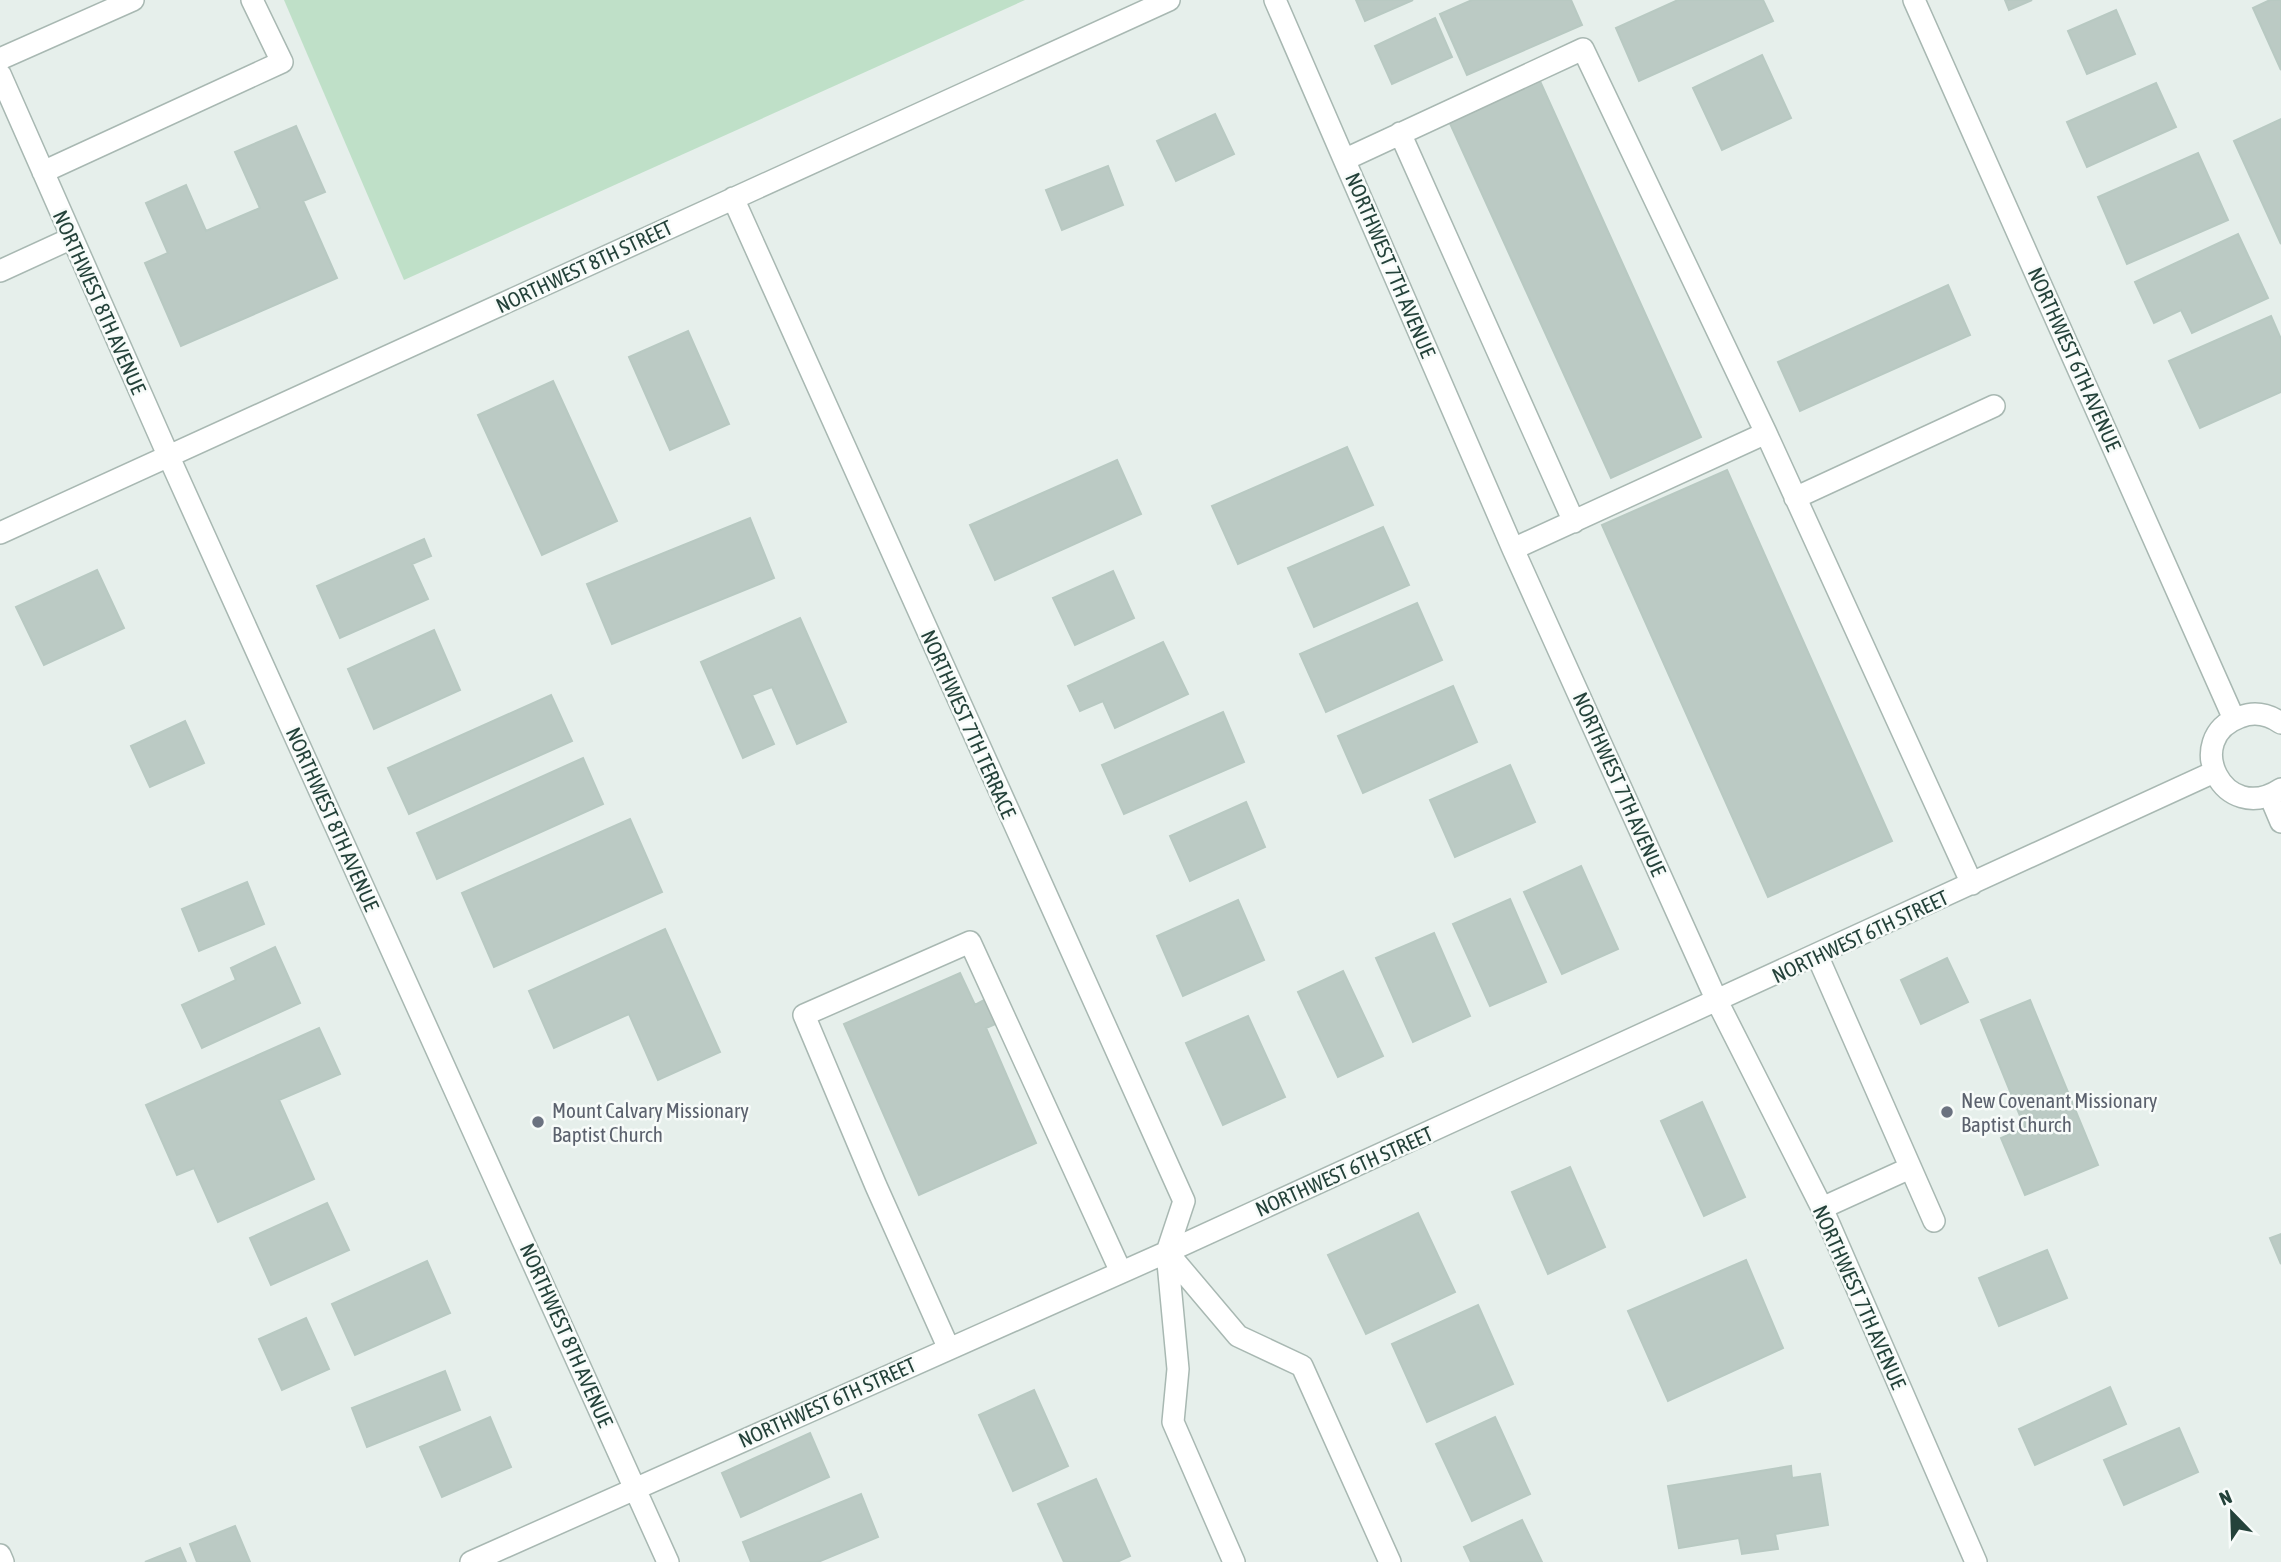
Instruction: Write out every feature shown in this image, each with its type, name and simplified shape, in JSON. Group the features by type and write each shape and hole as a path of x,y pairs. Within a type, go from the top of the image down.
{"street":[{"path":"0,59 133,0"},
{"path":"43,172 282,62 252,0"},
{"name":"NORTHWEST 8TH STREET","path":"0,533 1170,0"},
{"name":"NORTHWEST 7TH AVENUE","path":"1275,0 1513,549 1717,1002 1822,1208 1976,1562"},
{"name":"NORTHWEST 6TH AVENUE","path":"1914,0 2234,719"},
{"path":"1346,159 1583,49 1766,433 1972,884"},
{"name":"NORTHWEST 8TH AVENUE","path":"0,74 168,455 668,1562"},
{"path":"1400,133 1574,523"},
{"name":"NORTHWEST 7TH TERRACE","path":"733,198 1184,1201 1167,1252"},
{"path":"0,271 72,238"},
{"path":"1795,498 1994,405"},
{"path":"1513,549 1766,433"},
{"path":"2281,723 2259,713 2246,714 2224,726 2216,736 2212,748 2214,772 2221,783 2244,798 2257,799 2276,793 2281,822"},
{"name":"NORTHWEST 6TH STREET","path":"471,1562 1167,1252 2214,772"},
{"path":"949,1349 804,1015 970,942 1121,1272"},
{"path":"1817,956 1934,1221"},
{"path":"1822,1208 1910,1168"},
{"path":"1167,1252 1178,1369 1173,1422 1234,1562"},
{"path":"1167,1252 1238,1336 1301,1366 1390,1562"},
{"path":"0,1555 3,1562"}],"green space":[{"path":"284,0 1025,0 404,280"}],"building":[{"path":"1356,0 1413,0 1365,21"},
{"path":"1472,0 1571,0 1582,25 1467,75 1440,14"},
{"path":"1678,0 1763,0 1773,21 1639,81 1616,28"},
{"path":"2005,0 2032,0 2009,10"},
{"path":"2270,0 2281,0 2281,70 2253,8"},
{"path":"2116,10 2135,54 2087,74 2068,31"},
{"path":"1435,18 1452,57 1392,84 1375,46"},
{"path":"1762,55 1791,118 1722,150 1693,88"},
{"path":"1539,79 1701,437 1611,478 1448,119"},
{"path":"2156,83 2176,127 2087,167 2067,122"},
{"path":"1215,114 1234,154 1176,181 1157,141"},
{"path":"2281,119 2281,244 2234,141"},
{"path":"296,126 325,192 303,201 337,278 181,346 145,263 168,253 146,203 186,185 206,231 260,208 235,152"},
{"path":"2198,153 2228,220 2127,264 2098,197"},
{"path":"1108,166 1123,205 1062,230 1046,190"},
{"path":"2238,234 2268,298 2192,333 2181,310 2154,323 2135,282"},
{"path":"1948,285 1970,335 1800,411 1778,362"},
{"path":"2271,316 2281,339 2281,392 2200,428 2169,361"},
{"path":"688,331 729,424 670,450 629,357"},
{"path":"553,381 617,521 542,555 478,415"},
{"path":"1347,447 1373,505 1238,564 1212,506"},
{"path":"1117,460 1141,514 995,580 970,525"},
{"path":"1727,470 1892,841 1768,897 1602,525"},
{"path":"750,518 774,578 612,644 587,584"},
{"path":"1383,527 1409,585 1314,627 1288,568"},
{"path":"424,539 431,556 412,564 428,599 340,638 317,586"},
{"path":"97,570 124,628 44,665 16,607"},
{"path":"1113,571 1134,618 1075,645 1053,598"},
{"path":"1417,603 1442,660 1326,712 1300,654"},
{"path":"800,618 846,722 797,744 772,687 752,695 774,744 743,758 701,662"},
{"path":"434,630 460,690 374,729 348,669"},
{"path":"1163,642 1188,694 1115,728 1103,701 1080,711 1068,686"},
{"path":"1453,686 1477,742 1363,793 1338,736"},
{"path":"551,695 572,741 409,814 388,768"},
{"path":"1223,712 1244,762 1124,814 1102,765"},
{"path":"185,721 204,763 150,787 131,746"},
{"path":"583,758 603,804 437,879 417,833"},
{"path":"1510,765 1535,822 1455,857 1430,800"},
{"path":"1246,802 1265,847 1190,881 1170,836"},
{"path":"630,819 662,892 494,967 462,893"},
{"path":"1581,866 1618,949 1562,974 1524,892"},
{"path":"247,882 264,924 199,951 182,909"},
{"path":"1510,899 1546,982 1490,1006 1453,924"},
{"path":"1238,900 1264,960 1183,996 1157,936"},
{"path":"665,929 720,1052 658,1080 629,1014 554,1048 529,991"},
{"path":"1434,933 1470,1016 1413,1042 1376,958"},
{"path":"275,947 300,1003 202,1048 182,1005 236,980 231,968"},
{"path":"1947,958 1968,1002 1921,1024 1901,980"},
{"path":"1343,971 1383,1056 1338,1077 1298,992"},
{"path":"960,973 975,1005 988,998 998,1023 986,1028 1036,1143 919,1195 844,1024"},
{"path":"2030,1000 2098,1165 2025,1195 2001,1138 2025,1128 1981,1020"},
{"path":"1248,1016 1285,1097 1223,1125 1186,1043"},
{"path":"319,1028 340,1074 279,1100 314,1179 218,1222 194,1168 177,1175 146,1105"},
{"path":"1702,1102 1745,1197 1704,1216 1661,1121"},
{"path":"1570,1167 1605,1247 1548,1274 1512,1192"},
{"path":"327,1203 349,1250 271,1285 250,1238"},
{"path":"1418,1213 1455,1292 1366,1334 1328,1255"},
{"path":"2281,1234 2281,1264 2270,1238"},
{"path":"2047,1250 2067,1298 1999,1326 1979,1278"},
{"path":"1746,1260 1783,1348 1668,1401 1628,1311"},
{"path":"427,1261 450,1313 355,1355 332,1304"},
{"path":"1478,1305 1513,1384 1427,1422 1392,1344"},
{"path":"306,1318 329,1369 282,1390 259,1339"},
{"path":"445,1371 460,1410 367,1447 352,1408"},
{"path":"2110,1387 2126,1424 2035,1465 2019,1429"},
{"path":"1034,1390 1068,1466 1013,1491 979,1415"},
{"path":"490,1417 511,1467 442,1497 420,1447"},
{"path":"1495,1417 1530,1494 1472,1521 1436,1444"},
{"path":"2179,1428 2198,1472 2124,1505 2104,1460"},
{"path":"810,1433 829,1477 741,1517 722,1473"},
{"path":"1791,1466 1792,1478 1820,1474 1828,1525 1775,1534 1778,1549 1742,1554 1739,1538 1679,1548 1668,1486"},
{"path":"1096,1479 1130,1556 1117,1562 1064,1562 1038,1504"},
{"path":"861,1494 878,1537 818,1562 751,1562 743,1542"},
{"path":"1522,1520 1542,1562 1471,1562 1464,1547"},
{"path":"235,1526 250,1562 197,1562 190,1544"},
{"path":"180,1548 186,1562 145,1562"}],"place":[{"name":"New Covenant Missionary Baptist Church","path":"1947,1112"},
{"name":"Mount Calvary Missionary Baptist Church","path":"538,1122"}]}
